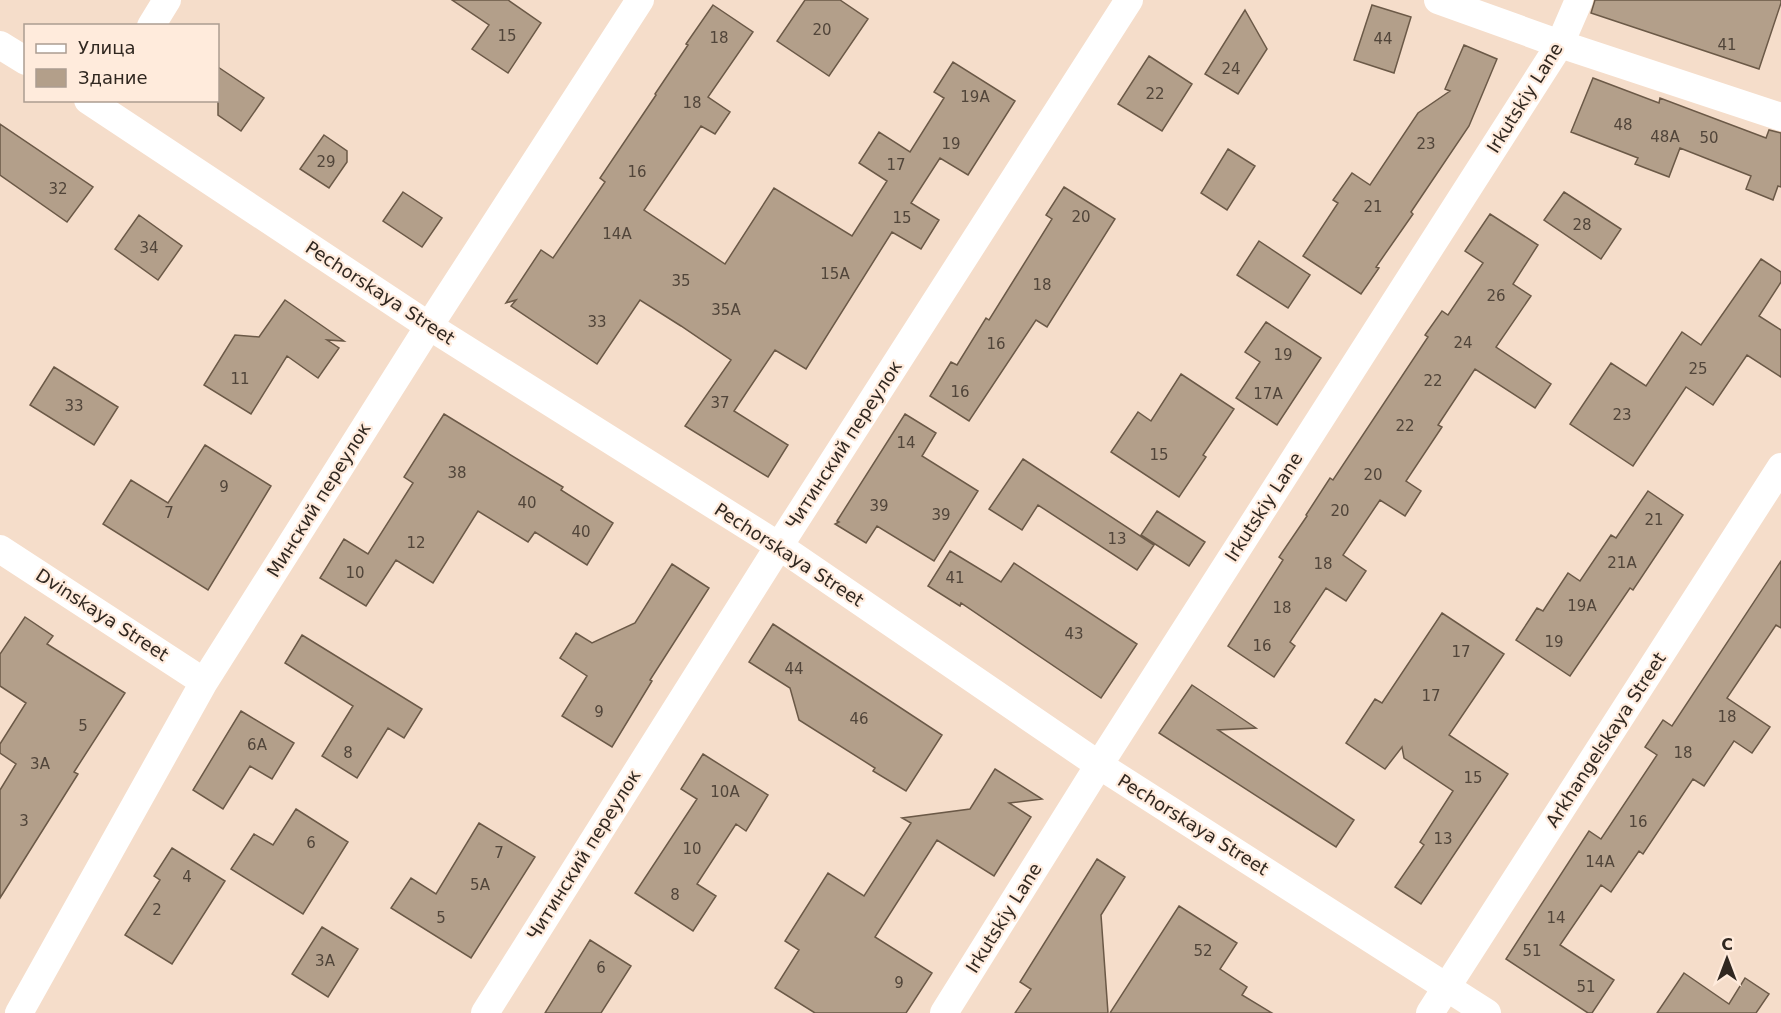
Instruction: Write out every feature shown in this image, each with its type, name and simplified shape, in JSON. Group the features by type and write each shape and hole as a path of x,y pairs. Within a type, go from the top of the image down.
{"street":[{"path":"152,24 167,0"},
{"name":"Минский переулок","path":"19,1013 204,682 429,326 640,0"},
{"name":"Читинский переулок","path":"485,1013 779,546 1129,0"},
{"path":"1437,0 1560,44 1781,117"},
{"name":"Irkutskiy Lane","path":"944,1013 1099,765 1560,44 1579,0"},
{"path":"0,45 24,60"},
{"name":"Pechorskaya Street","path":"96,103 429,326 779,546 1099,765 1488,1013"},
{"name":"Arkhangelskaya Street","path":"1430,1013 1781,467"},
{"name":"Dvinskaya Street","path":"0,549 204,682"}],"building":[{"path":"452,0 508,0 541,23 508,73 472,49 489,25"},
{"path":"805,0 840,0 868,19 829,76 777,41"},
{"path":"1595,0 1781,0 1781,3 1759,69 1591,13"},
{"path":"713,5 753,32 708,97 730,112 715,134 701,126 644,210 725,264 774,188 852,236 887,181 859,163 879,132 910,152 944,98 934,92 953,62 1015,101 968,175 940,158 911,203 939,220 921,249 892,232 806,369 775,350 734,411 788,445 768,477 685,426 731,360 681,326 640,300 597,364 511,306 516,300 506,303 541,250 553,258 605,182 600,178"},
{"path":"1372,5 1411,17 1394,73 1354,60"},
{"path":"1245,10 1267,49 1238,94 1205,74"},
{"path":"1464,45 1497,59 1469,126 1411,212 1413,214 1376,267 1379,268 1361,294 1303,256 1338,203 1333,200 1352,173 1370,185 1418,113 1450,91 1445,89"},
{"path":"1149,56 1192,84 1162,131 1118,104"},
{"path":"219,68 264,98 241,131 218,115"},
{"path":"1593,78 1659,103 1660,98 1766,138 1769,130 1781,133 1781,187 1778,186 1773,200 1746,189 1751,176 1680,148 1669,177 1635,164 1638,158 1571,132"},
{"path":"0,124 93,187 67,222 0,175"},
{"path":"324,135 347,151 347,162 329,188 300,169"},
{"path":"1228,149 1255,166 1227,210 1201,193"},
{"path":"1064,187 1115,219 1047,327 1036,320 969,421 930,396 951,362 957,365 986,318 989,320 1052,219 1046,215"},
{"path":"403,192 442,218 422,247 383,221"},
{"path":"1564,192 1621,229 1601,259 1544,220"},
{"path":"1490,214 1538,245 1513,284 1531,296 1496,347 1551,384 1535,408 1475,369 1438,425 1442,427 1406,481 1421,491 1405,516 1380,500 1343,555 1366,571 1346,601 1326,588 1290,642 1295,646 1274,677 1228,646 1283,560 1279,557 1330,478 1333,480 1428,337 1425,335 1442,311 1448,315 1483,263 1465,251"},
{"path":"139,215 182,246 158,280 115,249"},
{"path":"1259,241 1310,275 1288,308 1237,275"},
{"path":"1761,259 1781,272 1781,282 1759,316 1781,330 1781,377 1747,355 1713,405 1686,387 1633,466 1570,424 1611,363 1646,386 1682,332 1701,345"},
{"path":"285,300 344,341 327,340 339,348 318,378 287,356 251,414 204,385 235,335 259,337"},
{"path":"1266,322 1321,358 1277,425 1236,398 1260,362 1245,352"},
{"path":"54,367 118,407 94,445 30,405"},
{"path":"1181,374 1234,409 1203,455 1206,457 1179,497 1111,452 1138,412 1151,421"},
{"path":"444,414 563,487 561,490 613,523 587,565 535,532 528,542 478,511 433,583 396,560 366,606 320,578 344,539 368,554 413,483 404,477"},
{"path":"905,414 936,433 922,456 978,491 934,561 877,526 866,543 835,524 839,522 837,521"},
{"path":"205,445 271,486 208,590 103,524 131,480 168,503"},
{"path":"1023,459 1154,545 1137,570 1038,505 1022,530 989,509"},
{"path":"1648,491 1683,515 1633,590 1630,588 1570,676 1516,640 1537,608 1543,611 1568,573 1580,581 1611,535 1616,538"},
{"path":"1157,511 1205,542 1189,566 1141,535"},
{"path":"950,551 1001,582 1014,563 1137,644 1101,698 961,603 960,606 928,586"},
{"path":"1781,561 1781,628 1776,625 1727,698 1770,727 1752,753 1734,741 1704,786 1693,779 1643,854 1639,851 1611,892 1601,885 1560,945 1614,980 1592,1013 1588,1013 1506,959 1589,831 1601,839 1657,755 1645,747 1663,720 1672,726"},
{"path":"672,564 709,588 650,680 652,681 612,747 562,716 587,676 560,658 576,633 592,643 635,623"},
{"path":"1442,613 1504,654 1449,735 1508,774 1421,904 1395,887 1424,845 1420,842 1453,791 1404,758 1402,747 1385,769 1346,743 1375,699 1382,703"},
{"path":"25,617 53,636 47,644 125,693 74,772 78,774 0,898 0,790 16,764 0,753 0,744 26,703 0,686 0,654"},
{"path":"773,624 942,735 906,791 873,771 875,768 799,720 790,688 749,662"},
{"path":"302,635 422,709 404,738 388,728 357,778 322,756 353,706 285,663"},
{"path":"1192,685 1256,728 1218,730 1354,820 1336,847 1159,733"},
{"path":"241,711 294,743 272,779 250,766 223,809 193,790"},
{"path":"703,754 768,795 746,831 736,824 697,884 716,896 693,931 635,893 697,799 681,789"},
{"path":"995,769 1042,799 1009,803 1031,817 994,876 937,840 875,937 932,973 906,1013 815,1013 775,988 799,950 785,941 828,873 864,896 911,823 902,818 970,809"},
{"path":"296,809 348,842 303,914 231,869 254,834 273,845"},
{"path":"479,823 535,857 471,958 391,908 411,878 436,894"},
{"path":"172,848 225,881 172,964 125,935 160,880 154,876"},
{"path":"1097,859 1125,877 1101,915 1108,1013 1015,1013 1031,989 1020,982"},
{"path":"1179,906 1237,943 1220,969 1247,987 1242,995 1272,1013 1110,1013"},
{"path":"322,927 358,949 328,997 292,974"},
{"path":"590,940 631,966 601,1013 545,1013"},
{"path":"1684,973 1729,1004 1745,978 1769,994 1756,1013 1657,1013"}]}
